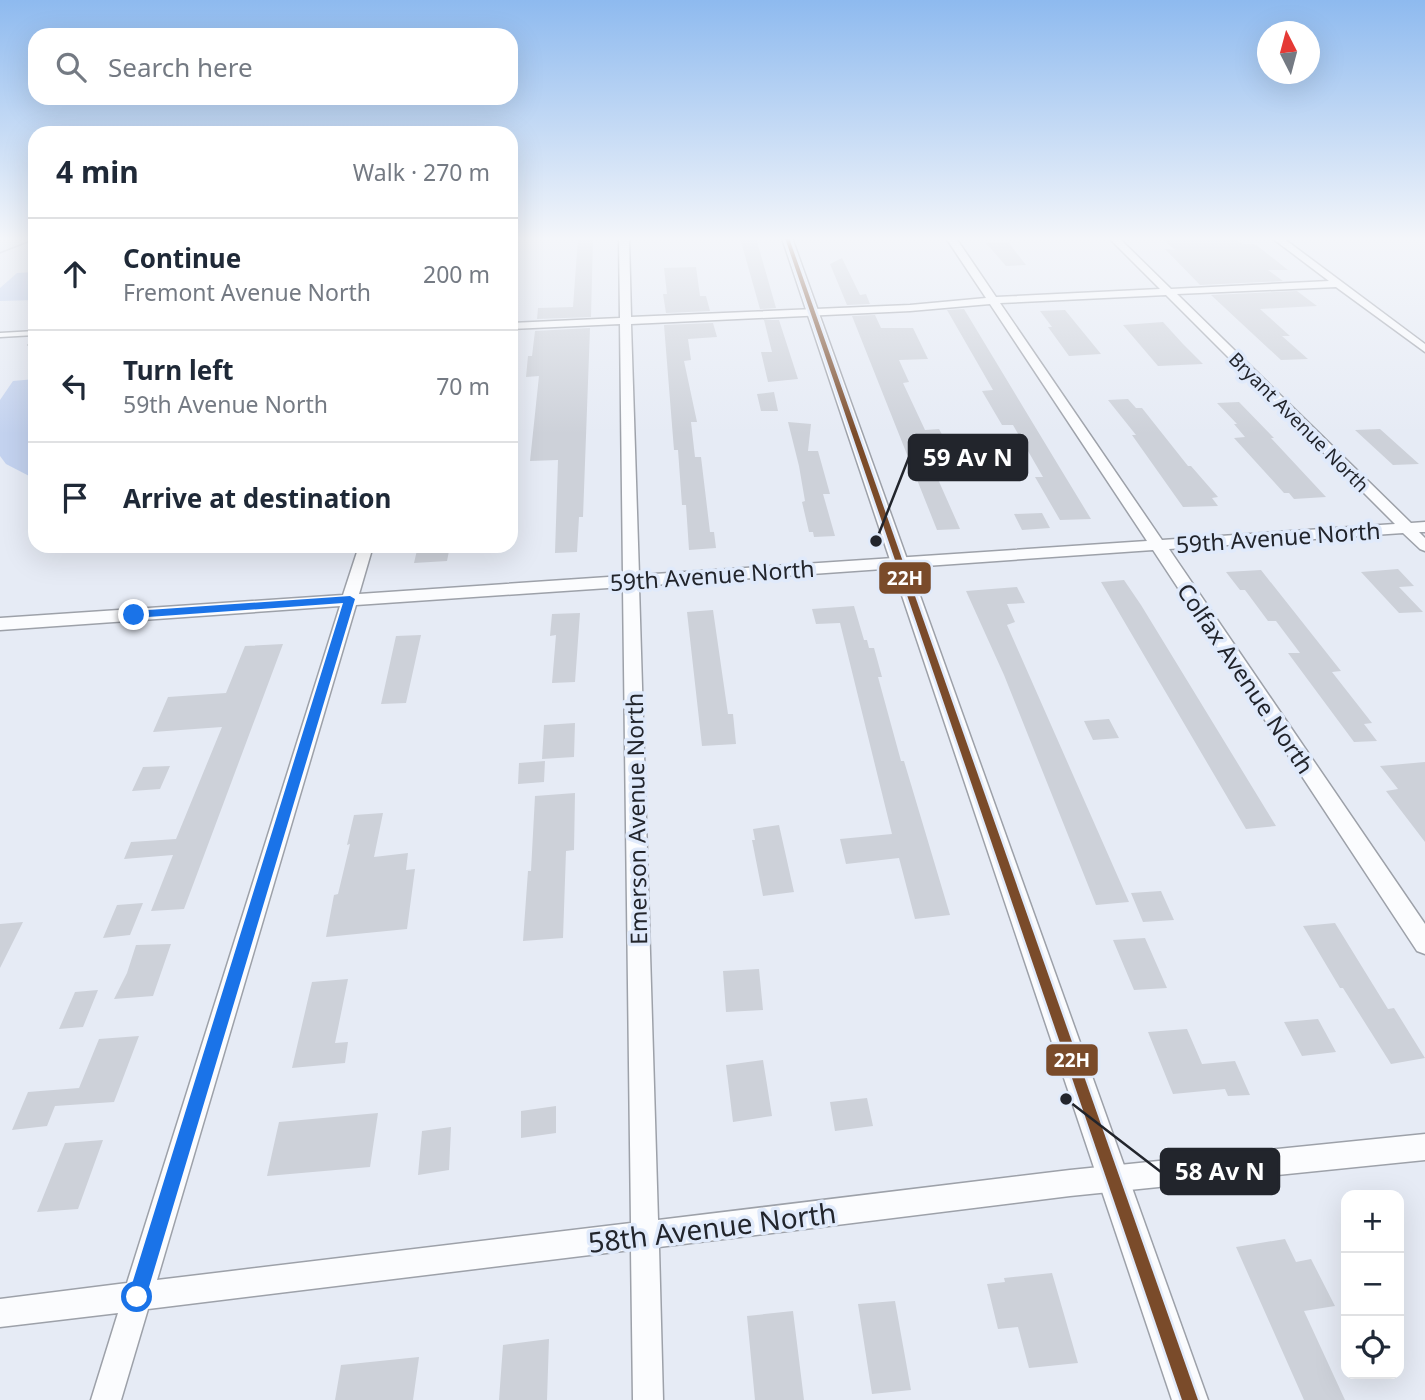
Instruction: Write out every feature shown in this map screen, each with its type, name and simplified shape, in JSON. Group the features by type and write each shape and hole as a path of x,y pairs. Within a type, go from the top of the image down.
{"street":[{"name":"Emerson Avenue North","path":"625,303 648,1400"},
{"path":"810,303 1190,1400"},
{"path":"518,326 921,308 962,303"},
{"name":"Colfax Avenue North","path":"994,303 1425,943"},
{"name":"Bryant Avenue North","path":"1179,303 1425,546"},
{"path":"1364,303 1425,349"},
{"name":"59th Avenue North","path":"0,624 1425,527"},
{"path":"106,1400 364,553"},
{"name":"58th Avenue North","path":"0,1313 1114,1179 1425,1146"}],"lane":[{"path":"0,335 28,333"}],"shaded area":[{"path":"28,380 28,475 6,464 0,456 0,400 13,381"}],"building":[{"path":"573,303 591,303 591,317 537,319 538,308 573,307"},
{"path":"664,303 708,303 710,311 666,313"},
{"path":"758,303 775,303 776,308 760,309"},
{"path":"1220,303 1313,303 1317,306 1260,309 1290,336 1282,336 1308,359 1281,360"},
{"path":"964,309 1091,519 1060,520 1035,477 1043,477 1013,425 1002,425 982,391 993,390 947,310"},
{"path":"1065,310 1101,354 1069,356 1040,311"},
{"path":"875,315 881,328 913,328 928,359 899,360 909,382 903,383 925,430 939,429 960,467 933,468 960,529 937,530 852,316"},
{"path":"764,320 779,320 798,379 768,382 761,352 772,352"},
{"path":"1163,322 1203,364 1158,366 1123,325"},
{"path":"713,323 717,337 688,339 691,360 684,361 697,422 691,422 695,457 701,457 710,532 714,532 716,548 689,550 678,450 674,450 664,325"},
{"path":"590,328 583,517 579,517 577,552 555,553 558,460 530,461 539,376 526,377 528,356 532,356 535,331"},
{"path":"774,392 778,411 761,411 757,394"},
{"path":"1128,399 1136,408 1142,408 1188,466 1191,466 1218,497 1212,498 1218,506 1183,507 1132,435 1136,435 1108,400"},
{"path":"1239,402 1326,497 1294,499 1289,493 1284,493 1234,438 1245,437 1217,403"},
{"path":"788,422 811,424 808,451 818,451 830,494 823,494 835,536 814,537 813,532 809,532 802,502 805,501 799,466"},
{"path":"1380,429 1419,464 1393,465 1355,430"},
{"path":"1042,513 1050,528 1022,530 1014,514"},
{"path":"416,553 449,553 447,561 414,563"},
{"path":"1398,569 1414,586 1399,587 1423,612 1399,613 1361,572"},
{"path":"1261,570 1341,671 1332,672 1372,723 1364,724 1377,741 1354,742 1288,653 1300,653 1276,621 1268,621 1245,590 1240,590 1226,572"},
{"path":"1124,580 1276,826 1246,829 1101,582"},
{"path":"1017,587 1025,603 1007,604 1015,622 1007,625 1129,902 1096,905 1004,675 966,591"},
{"path":"854,606 864,640 867,640 869,648 874,648 882,677 878,677 901,761 904,761 950,915 915,919 899,858 846,864 840,839 892,834 840,623 816,624 812,609"},
{"path":"713,610 728,714 733,714 736,744 702,746 687,612"},
{"path":"580,613 575,682 552,683 556,635 550,636 552,614"},
{"path":"421,635 406,703 381,704 396,636"},
{"path":"283,644 184,909 151,911 173,855 124,859 131,842 176,839 222,727 153,732 168,697 226,693 245,646"},
{"path":"1109,719 1119,738 1093,740 1084,721"},
{"path":"575,723 574,757 542,759 544,725"},
{"path":"545,761 544,782 518,784 519,763"},
{"path":"1425,762 1425,842 1386,791 1398,789 1380,766"},
{"path":"170,766 160,789 132,791 143,767"},
{"path":"575,793 574,850 566,851 563,938 523,941 528,871 531,871 535,796"},
{"path":"383,813 374,857 408,853 406,870 415,869 407,929 326,937 334,895 338,894 350,844 347,845 354,815"},
{"path":"779,825 794,892 763,896 752,840 755,840 753,829"},
{"path":"1161,891 1174,920 1143,922 1131,893"},
{"path":"143,903 130,935 103,938 117,905"},
{"path":"23,922 0,968 0,924"},
{"path":"1335,923 1388,1009 1394,1008 1425,1058 1391,1064 1343,988 1340,988 1303,926"},
{"path":"1145,938 1167,988 1134,990 1113,940"},
{"path":"171,944 153,996 114,999 127,973 136,945"},
{"path":"759,969 763,1010 726,1012 723,971"},
{"path":"348,979 335,1043 348,1042 345,1063 292,1068 312,982"},
{"path":"98,990 83,1027 59,1029 75,992"},
{"path":"1318,1019 1336,1052 1302,1056 1284,1022"},
{"path":"1187,1029 1202,1064 1235,1061 1250,1095 1228,1096 1225,1089 1173,1094 1148,1032"},
{"path":"139,1036 114,1102 55,1106 47,1126 12,1130 28,1092 79,1088 99,1039"},
{"path":"763,1060 772,1116 733,1122 726,1065"},
{"path":"867,1098 873,1126 835,1131 830,1102"},
{"path":"556,1106 556,1133 521,1138 521,1111"},
{"path":"378,1113 370,1167 267,1176 279,1122"},
{"path":"451,1127 449,1170 418,1175 422,1131"},
{"path":"103,1140 78,1209 37,1212 65,1143"},
{"path":"1285,1239 1296,1262 1311,1259 1335,1306 1304,1311 1345,1400 1304,1400 1236,1247"},
{"path":"1052,1273 1078,1363 1029,1368 1018,1327 998,1329 987,1284 1005,1282 1004,1278"},
{"path":"895,1301 911,1390 872,1394 858,1304"},
{"path":"793,1311 804,1400 755,1400 747,1316"},
{"path":"549,1339 547,1400 499,1400 503,1345"},
{"path":"419,1357 413,1400 335,1400 341,1365"}],"transit line":[{"name":"22H","path":"810,303 1190,1400"}],"place":[{"name":"59 Av N","path":"876,541"},
{"name":"58 Av N","path":"1066,1099"}],"route":[{"path":"134,615 350,599 137,1297"}]}
